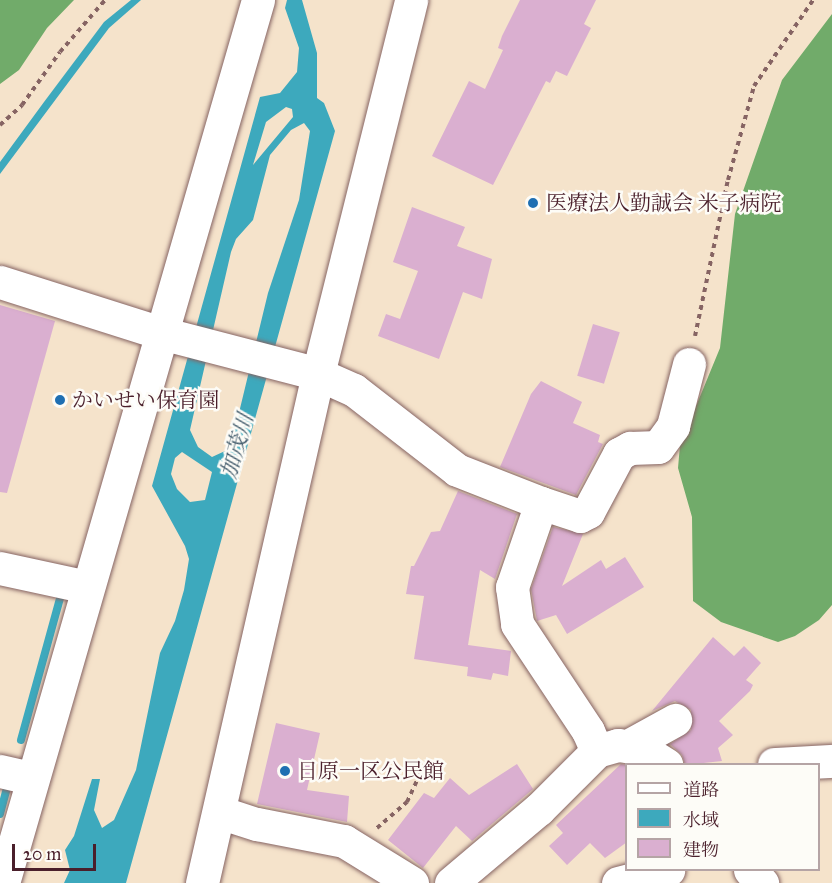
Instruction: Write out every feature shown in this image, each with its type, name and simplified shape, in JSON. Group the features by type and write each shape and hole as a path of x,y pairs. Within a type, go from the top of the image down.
{"street":[{"path":"3,883 87,587 169,335 258,0"},
{"path":"202,883 219,812 305,371 411,0"},
{"path":"0,282 169,335 305,371 354,390 456,470 580,516 588,512 619,454 630,448 658,447 673,426 689,364"},
{"path":"541,503 512,587 512,609 517,624 612,749"},
{"path":"0,568 87,587"},
{"path":"451,883 612,749 675,720"},
{"path":"612,749 640,748 663,763"},
{"path":"803,763 832,761"},
{"path":"0,771 31,778"},
{"path":"219,812 257,824 344,842 412,883"},
{"path":"618,883 664,871"},
{"path":"751,871 762,883"}],"path":[{"path":"0,125 22,105 60,51 105,0"},
{"path":"689,364 728,180 754,86 813,0"},
{"path":"355,848 407,802 426,761"}],"green space":[{"path":"0,0 74,0 47,28 19,70 0,84"},
{"path":"832,14 832,605 819,620 795,636 778,642 721,622 693,601 692,517 678,468 680,445 720,348 735,214 782,80"}],"water":[{"path":"131,0 141,0 109,28 0,174 0,162 104,22"},
{"name":"加茂川","path":"287,0 302,0 317,53 317,98 324,103 335,131 126,883 64,883 70,870 65,850 74,836 92,779 100,779 94,810 102,828 114,820 136,770 160,653 175,621 184,590 189,559 185,546 152,486 260,97 280,93 297,72 299,48 285,8","holes":["286,107 292,109 293,117 253,165 266,122","304,123 310,131 299,200 268,293 236,425 225,451 212,457 198,447 190,430 231,252 236,239 253,220 270,155 291,130","182,452 212,472 205,500 190,502 177,489 171,474 175,458"]}],"building":[{"path":"520,0 596,0 584,24 591,28 567,76 556,71 550,83 546,81 493,185 432,156 469,81 485,89 503,50 498,48 502,36"},
{"path":"412,207 465,227 457,246 492,259 482,299 463,292 439,359 378,336 386,314 400,319 418,271 393,262"},
{"path":"0,305 55,321 7,493 0,492"},
{"path":"593,324 620,332 604,384 577,376"},
{"path":"541,381 582,402 573,423 600,435 598,442 603,444 576,495 500,467 531,394"},
{"path":"458,491 517,514 495,579 480,570 468,645 511,651 508,676 493,673 491,680 467,676 468,667 414,659 424,596 406,594 411,566 414,566 431,532 440,531"},
{"path":"553,527 583,534 562,586 601,560 606,569 625,557 644,587 567,634 556,615 537,621 531,589"},
{"path":"713,637 734,656 744,646 761,663 746,680 753,685 750,691 719,721 733,735 718,748 722,761 684,763 682,755 670,744 691,730 691,710 675,701 652,711"},
{"path":"276,723 320,733 307,790 349,796 347,822 257,804"},
{"path":"517,764 533,789 472,841 456,826 423,868 388,840 424,793 434,798 450,778 469,795"},
{"path":"621,764 625,765 625,843 605,858 590,843 567,865 549,846 563,833 556,825"}],"waterway":[{"path":"21,740 60,598"},
{"path":"0,814 6,791"}],"place":[{"name":"医療法人勤誠会 米子病院","path":"533,203"},
{"name":"かいせい保育園","path":"60,400"},
{"name":"日原一区公民館","path":"285,771"}]}
